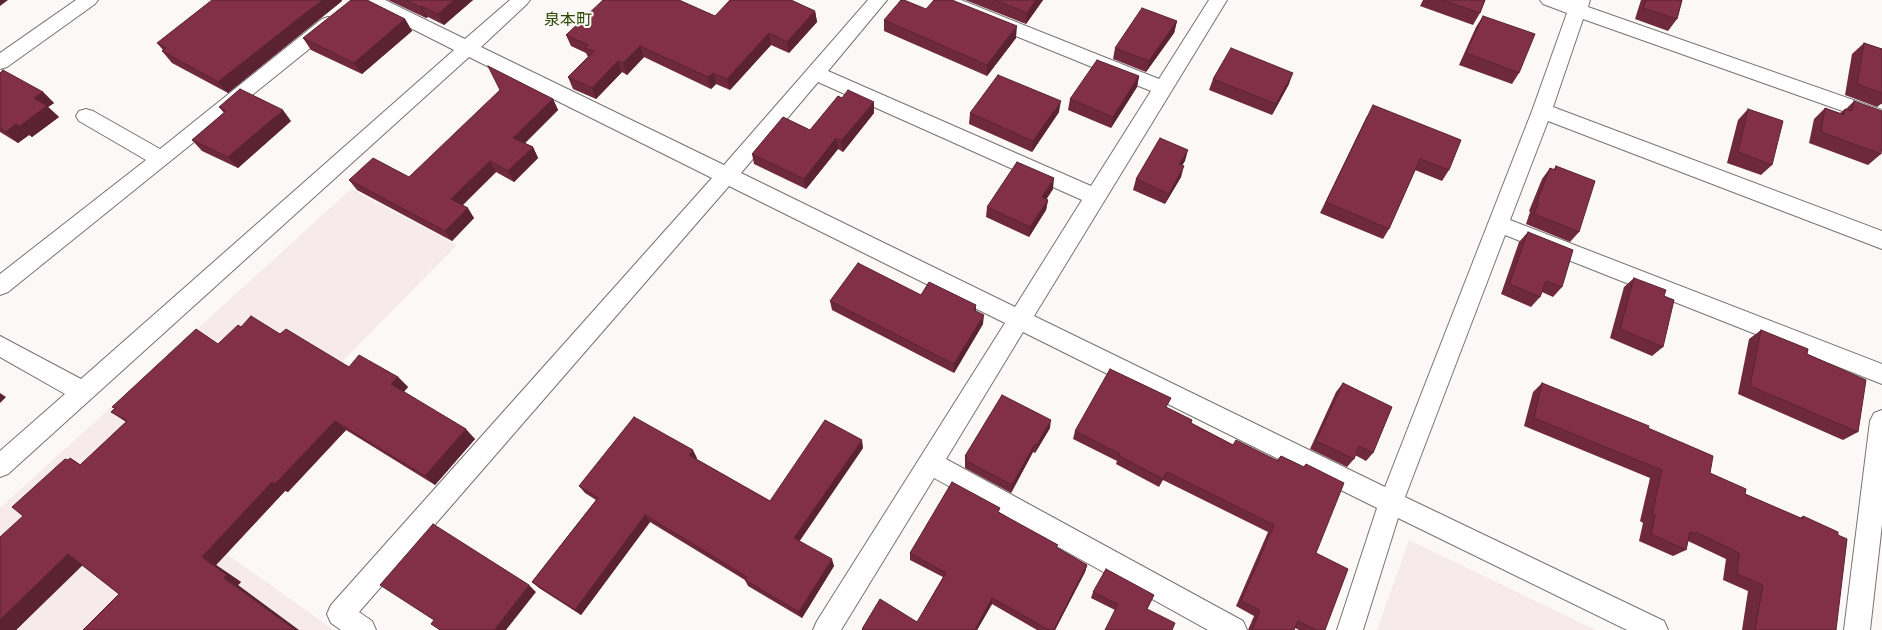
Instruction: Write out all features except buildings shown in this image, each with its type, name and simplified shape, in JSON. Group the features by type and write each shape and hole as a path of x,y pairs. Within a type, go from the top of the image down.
{"street":[{"path":"0,62 89,0"},
{"path":"0,466 521,0"},
{"path":"363,630 340,614 727,175 878,0"},
{"path":"942,0 1163,88"},
{"path":"826,630 1218,0"},
{"path":"1548,0 1579,5 1882,118"},
{"path":"0,286 162,159 354,5 468,47 1018,320 1655,630"},
{"path":"1350,630 1391,502 1542,111 1579,5"},
{"path":"815,73 1095,197"},
{"path":"1542,111 1882,240"},
{"path":"86,116 162,159"},
{"path":"1499,224 1882,374"},
{"path":"0,346 83,392"},
{"path":"1857,630 1875,541 1882,421"},
{"path":"930,464 1234,630"}],"shaded area":[{"path":"351,189 457,245 183,523 334,630 0,630 0,508"},
{"path":"1409,540 1596,630 1377,630"}],"district":[{"name":"泉本町","path":"568,20"}]}
